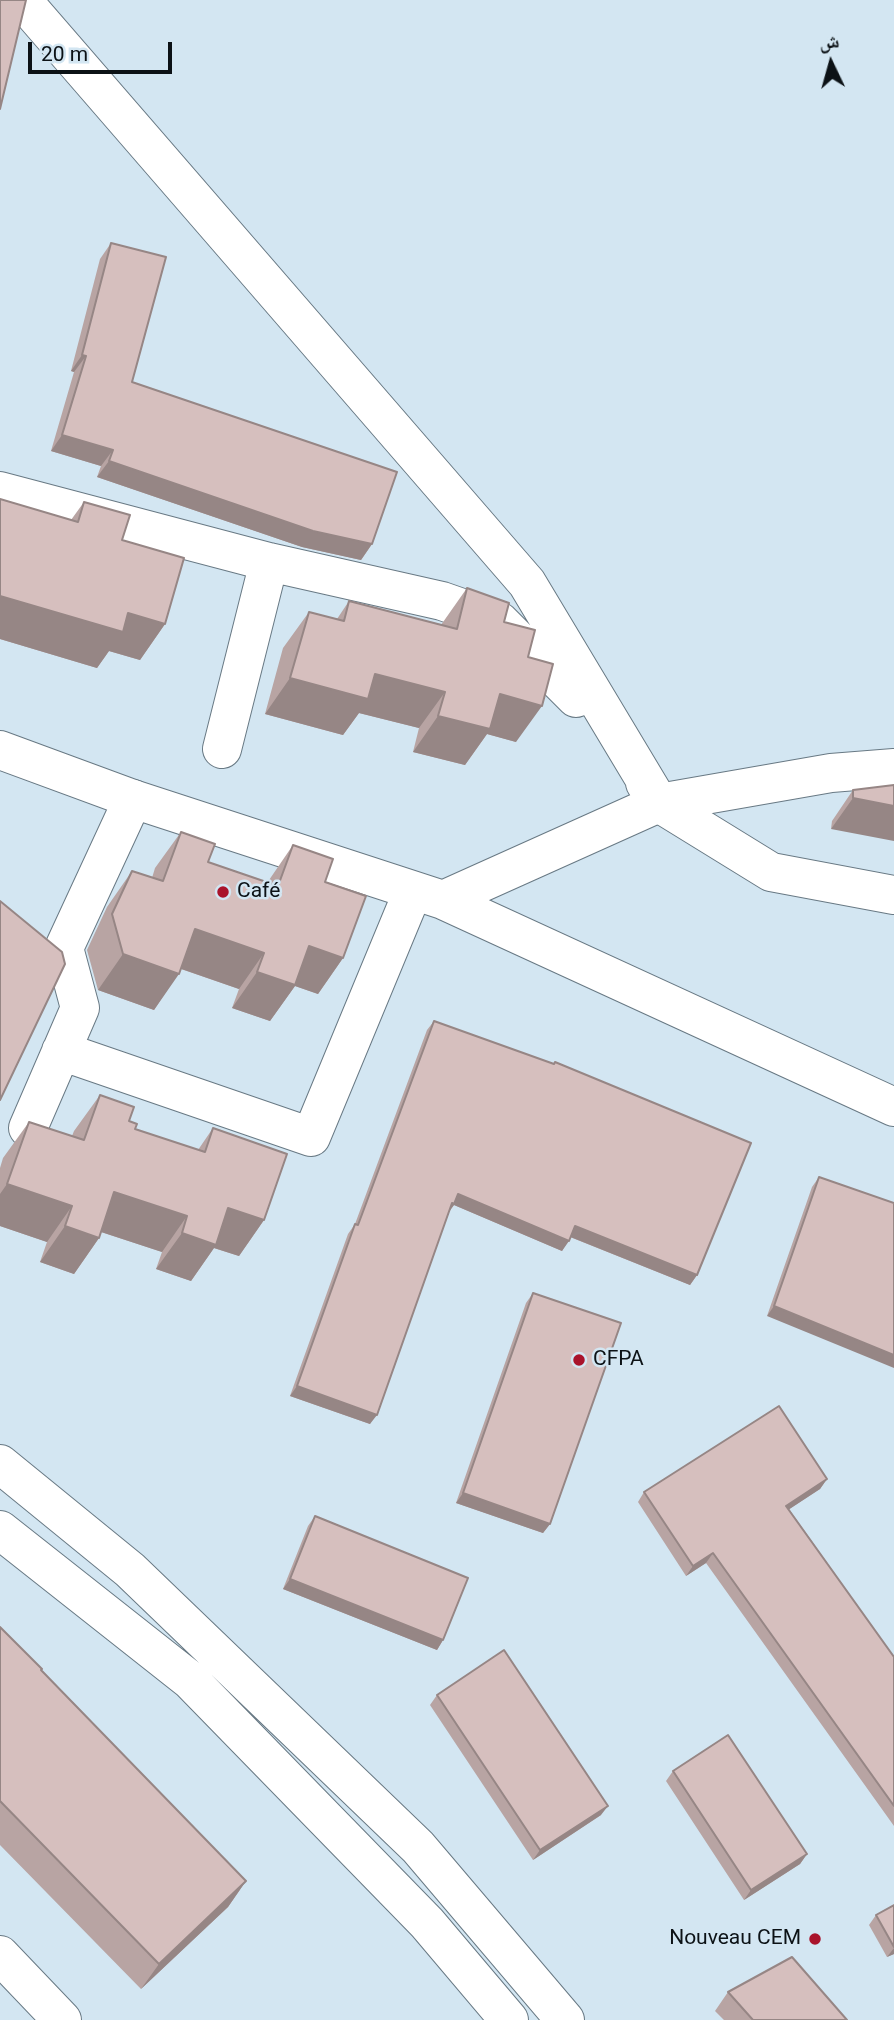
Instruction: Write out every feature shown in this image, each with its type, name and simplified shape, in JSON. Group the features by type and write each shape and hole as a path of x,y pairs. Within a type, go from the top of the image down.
{"street":[{"path":"22,0 527,583 659,803"},
{"path":"0,491 269,562 442,601 499,621 563,683 615,740 659,803 771,872 894,895"},
{"path":"222,749 269,562"},
{"path":"0,750 133,799 428,896 894,1107"},
{"path":"61,1051 311,1137 428,896 659,803 831,773 894,768"},
{"path":"28,1128 80,1008 64,948 133,799"},
{"path":"0,1464 130,1570 418,1847 565,2020"},
{"path":"0,1530 190,1680 427,1923 509,2020"},
{"path":"0,1955 62,2020"}],"building":[{"path":"0,0 26,0 0,109"},
{"path":"111,243 166,257 132,382 397,472 372,544 313,531 109,461 113,450 62,435 86,356 82,355"},
{"path":"0,499 78,522 84,502 130,515 122,540 184,558 165,624 128,613 123,632 0,596"},
{"path":"467,588 509,603 504,622 535,630 528,657 553,664 542,706 500,694 490,729 438,716 445,692 375,674 368,699 290,678 309,612 344,621 349,601 457,629"},
{"path":"894,785 894,806 853,798 853,790"},
{"path":"181,832 215,844 208,862 278,886 293,845 333,859 325,882 366,896 343,958 309,946 295,985 257,972 264,953 195,929 179,974 123,954 112,914 132,871 163,881"},
{"path":"0,901 62,952 65,964 0,1100"},
{"path":"434,1021 554,1064 555,1062 751,1143 697,1275 575,1226 569,1241 458,1194 454,1204 452,1203 377,1415 297,1386 355,1224 358,1225"},
{"path":"100,1095 134,1107 129,1121 137,1124 135,1129 205,1152 213,1128 287,1154 264,1220 228,1208 216,1245 182,1233 187,1216 114,1192 99,1238 65,1226 72,1206 7,1184 29,1122 84,1140"},
{"path":"819,1177 894,1203 894,1355 774,1306"},
{"path":"533,1293 621,1323 550,1524 463,1493"},
{"path":"779,1406 827,1479 786,1506 894,1657 894,1806 713,1553 693,1566 644,1492"},
{"path":"315,1516 468,1578 443,1640 290,1579"},
{"path":"0,1627 246,1881 159,1964 0,1801"},
{"path":"504,1650 608,1806 540,1850 437,1695"},
{"path":"728,1735 807,1854 751,1890 673,1771"},
{"path":"894,1905 894,1947 876,1915"},
{"path":"792,1957 847,2020 753,2020 728,1992"}],"place":[{"name":"Café","path":"223,892"},
{"name":"CFPA","path":"579,1360"},
{"name":"Nouveau CEM","path":"815,1939"}]}
